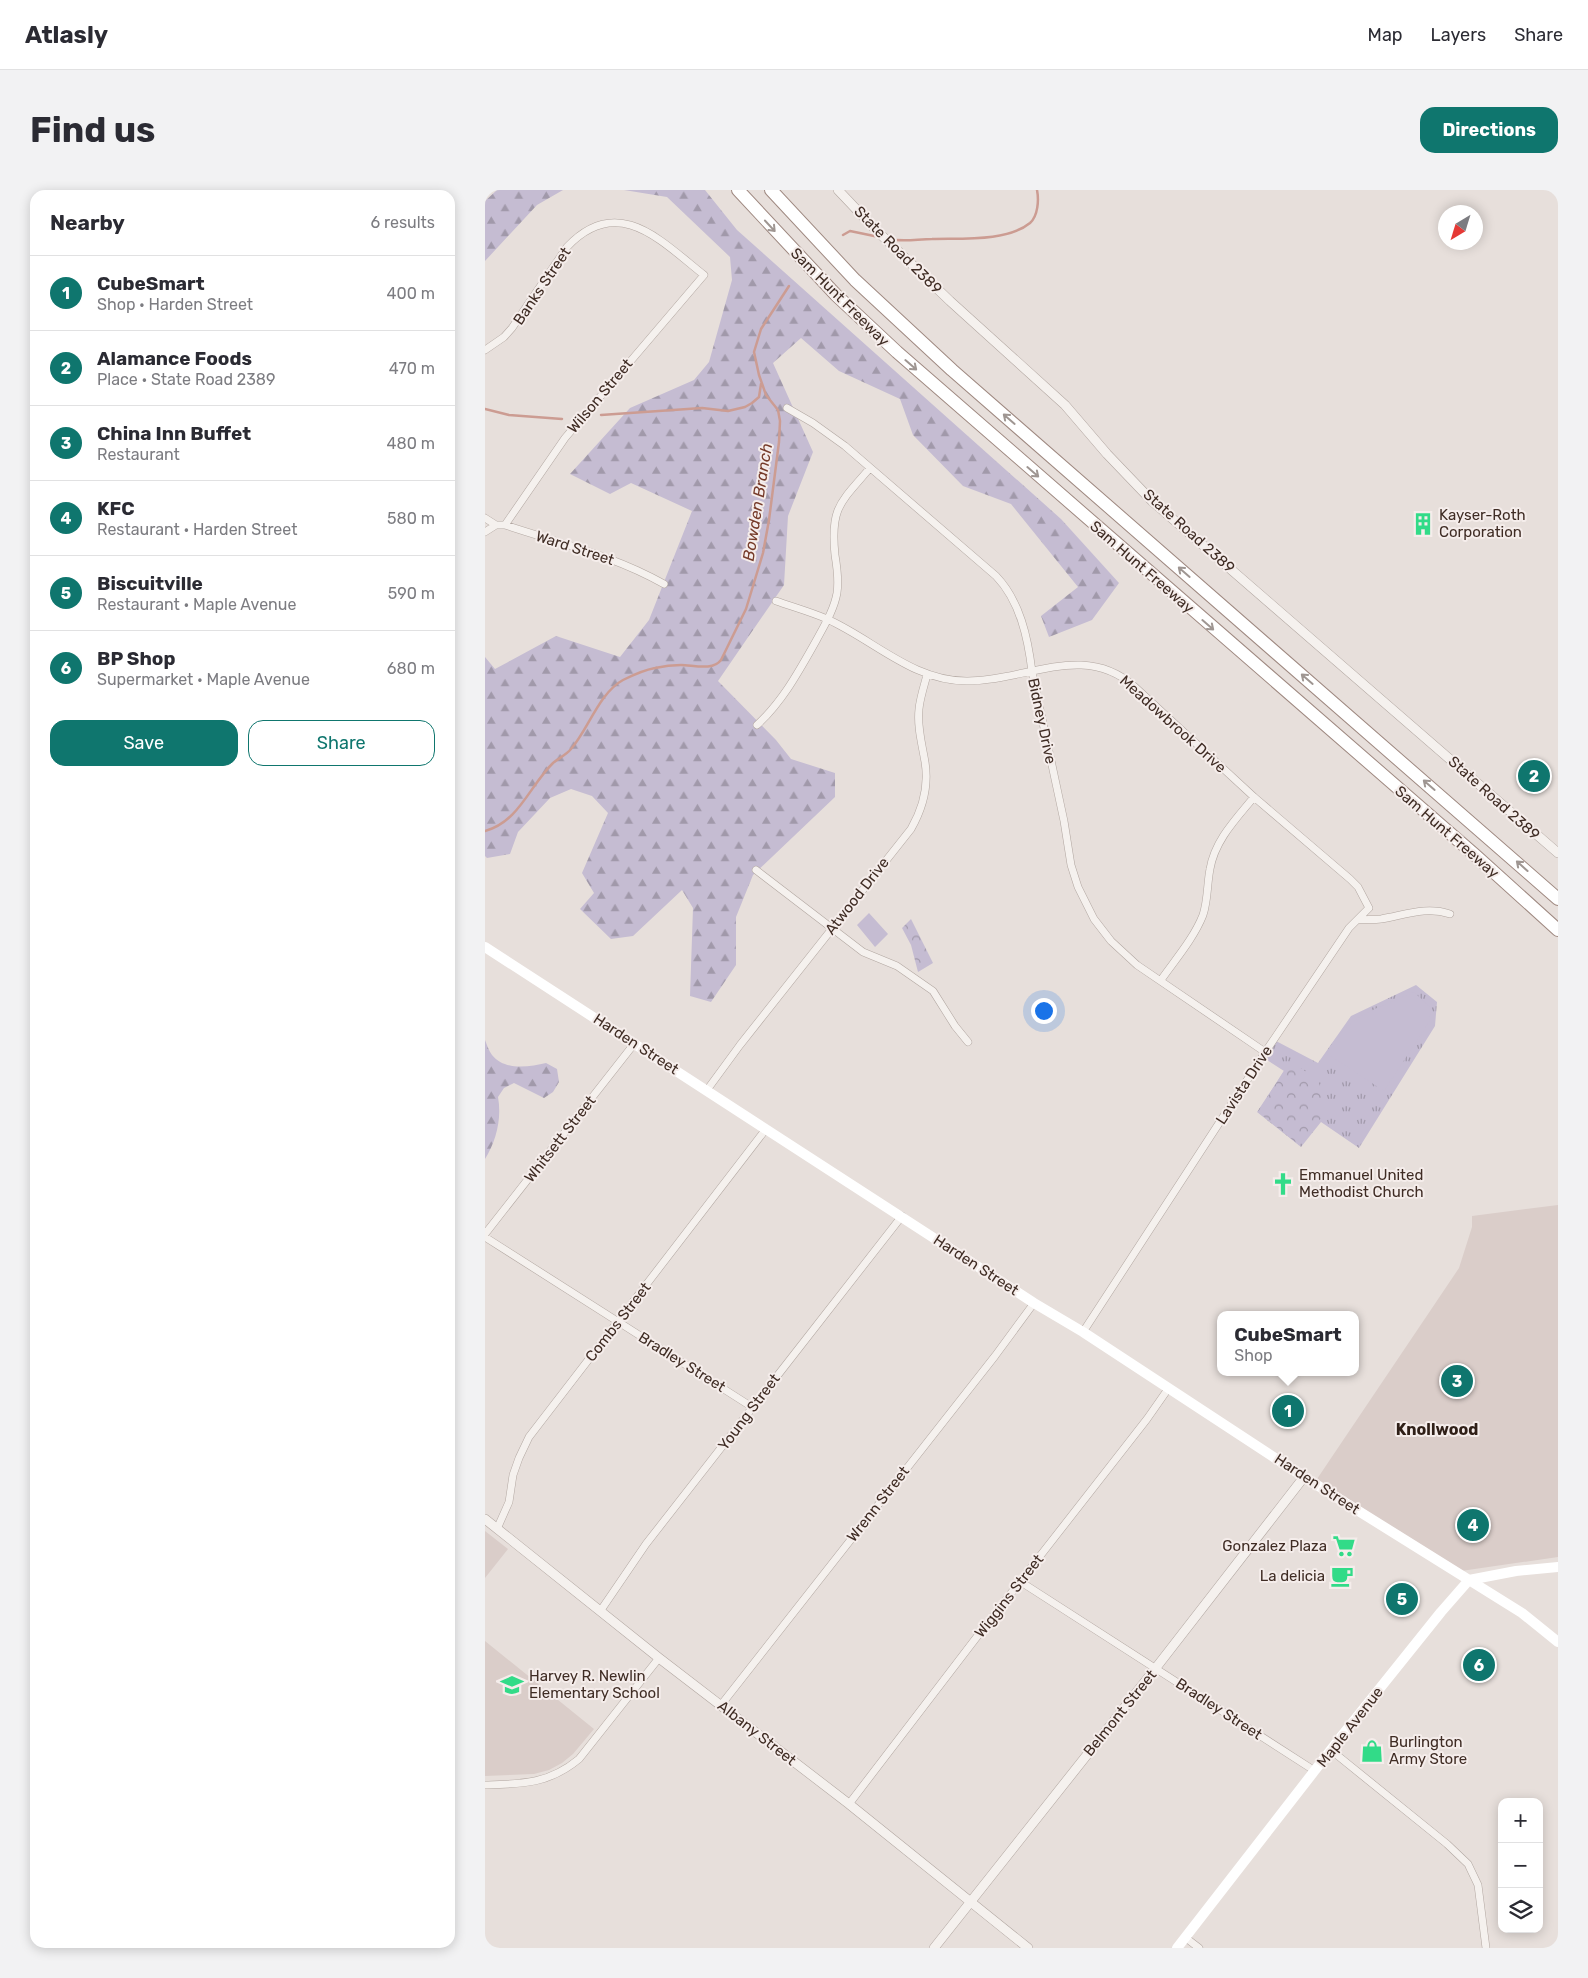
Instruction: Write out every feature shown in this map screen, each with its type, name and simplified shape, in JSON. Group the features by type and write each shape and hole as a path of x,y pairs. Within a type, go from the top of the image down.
{"highway":[{"name":"Sam Hunt Freeway","path":"738,190 797,255 890,346 1558,930"},
{"name":"Sam Hunt Freeway","path":"771,190 855,280 952,370 1558,899"}],"main road":[{"name":"Harden Street","path":"485,947 1034,1303 1083,1332 1304,1477 1522,1614 1558,1642"},
{"path":"1469,1580 1558,1567"},
{"name":"Maple Avenue","path":"1177,1948 1437,1616 1469,1580"}],"street":[{"name":"State Road 2389","path":"838,190 949,301 1065,405 1107,454 1152,501 1558,853"},
{"name":"Banks Street","path":"485,350 504,337 512,328 567,247 579,236 593,228 614,223 625,223 645,230 704,275"},
{"name":"Wilson Street","path":"505,525 565,438 704,275"},
{"name":"Bidney Drive","path":"787,408 824,430 1000,580 1008,591 1019,614 1029,647 1032,672 1064,821 1071,865 1078,888 1094,919 1111,941 1137,965 1265,1052"},
{"path":"757,725 785,692 827,620 836,598 838,583 833,533 836,514 846,496 870,468"},
{"path":"485,518 496,525 485,532"},
{"name":"Ward Street","path":"496,525 505,525 630,566 664,584"},
{"name":"Meadowbrook Drive","path":"777,601 827,620 927,675 966,682 1003,678 1082,664 1106,668 1117,673 1135,687 1254,797 1350,879 1358,888 1369,908 1357,920"},
{"name":"Atwood Drive","path":"707,1090 740,1044 911,829 922,805 926,786 926,772 920,739 919,708 927,675"},
{"path":"1161,980 1198,926 1203,915 1206,904 1209,870 1217,846 1254,797"},
{"path":"756,870 863,952 897,966 933,991 955,1026 968,1042"},
{"path":"1357,920 1380,919 1420,911 1437,910 1450,914"},
{"name":"Lavista Drive","path":"1083,1332 1265,1052 1349,928 1357,920"},
{"name":"Whitsett Street","path":"485,1236 634,1044"},
{"name":"Combs Street","path":"497,1529 509,1502 519,1458 529,1437 766,1129"},
{"name":"Young Street","path":"601,1610 646,1544 902,1216"},
{"name":"Bradley Street","path":"485,1236 752,1407"},
{"name":"Wrenn Street","path":"721,1705 995,1356 1034,1303"},
{"name":"Wiggins Street","path":"849,1804 1147,1420 1168,1389"},
{"name":"Belmont Street","path":"934,1948 1304,1477"},
{"name":"Albany Street","path":"485,1519 659,1658 849,1804 1028,1948"},
{"name":"Bradley Street","path":"1021,1582 1155,1669 1205,1698 1315,1771"},
{"path":"485,1785 533,1782 567,1769 579,1759 659,1658"},
{"path":"1332,1750 1447,1844 1468,1864 1478,1885 1486,1948"},
{"path":"1186,1938 1199,1948"}],"shaded area":[{"path":"1558,1205 1558,1557 1461,1571 1317,1479 1459,1268 1472,1227 1472,1216"},
{"path":"485,1531 508,1549 485,1578"},
{"name":"Harvey R. Newlin Elementary School","path":"485,1641 594,1729 573,1754 562,1763 549,1770 534,1774 485,1776"}],"green space":[{"path":"497,190 563,190 537,205 485,261 485,201"},
{"path":"624,190 705,190 737,230 1061,519 1119,583 1092,620 1049,637 1041,616 1078,587 1011,504 963,486 913,435 900,399 839,371 801,338 773,363 813,452 788,516 784,585 718,681 776,740 791,759 835,773 835,797 753,875 736,917 736,965 711,1002 690,996 693,908 682,890 633,936 611,939 580,909 594,893 582,873 608,813 592,796 571,789 550,798 518,832 510,854 487,858 485,856 485,657 495,669 556,636 620,657 649,620 692,511 631,483 610,494 570,474 630,408 694,380 709,362 732,280 730,257 667,197"},
{"path":"869,913 888,934 875,947 857,925"},
{"path":"911,919 933,963 918,972 911,945 902,928"},
{"path":"1416,985 1437,1002 1435,1026 1359,1148 1321,1122 1301,1147 1257,1112 1284,1071 1264,1058 1276,1041 1318,1063 1351,1016"},
{"path":"1414,992 1431,1008 1429,1022 1384,1091 1326,1053 1335,1040 1353,1021"},
{"path":"485,1040 491,1053 504,1064 510,1066 532,1066 546,1063 557,1069 559,1082 553,1092 544,1098 514,1083 504,1088 498,1097 499,1122 497,1130 485,1159"},
{"path":"1290,1061 1318,1080 1324,1099 1322,1117 1299,1145 1258,1112"}],"waterway":[{"name":"Bowden Branch","path":"890,239 969,239 1009,233 1020,229 1033,220 1037,208 1037,190"},
{"name":"Bowden Branch","path":"843,235 850,231 879,237"},
{"name":"Bowden Branch","path":"485,831 507,820 553,763 571,749 600,703 623,680 643,671 665,666 703,667 713,665 721,660 746,609 763,553 779,442 780,421 778,410 766,395 754,352 761,329 789,286"},
{"path":"601,415 702,408 728,411 745,407 752,403 759,397 761,384"},
{"path":"485,409 509,415 562,419"}],"place":[{"name":"Kayser-Roth Corporation","path":"1423,524"},
{"name":"Alamance Foods","path":"1534,776"},
{"name":"Emmanuel United Methodist Church","path":"1283,1184"},
{"name":"China Inn Buffet","path":"1457,1381"},
{"name":"CubeSmart","path":"1288,1411"},
{"name":"KFC","path":"1473,1525"},
{"name":"Gonzalez Plaza","path":"1344,1546"},
{"name":"La delicia","path":"1342,1576"},
{"name":"Biscuitville","path":"1402,1599"},
{"name":"BP Shop","path":"1479,1665"},
{"name":"Harvey R. Newlin Elementary School","path":"512,1685"},
{"name":"Burlington Army Store","path":"1372,1751"}],"district":[{"name":"Knollwood","path":"1437,1429"}]}
